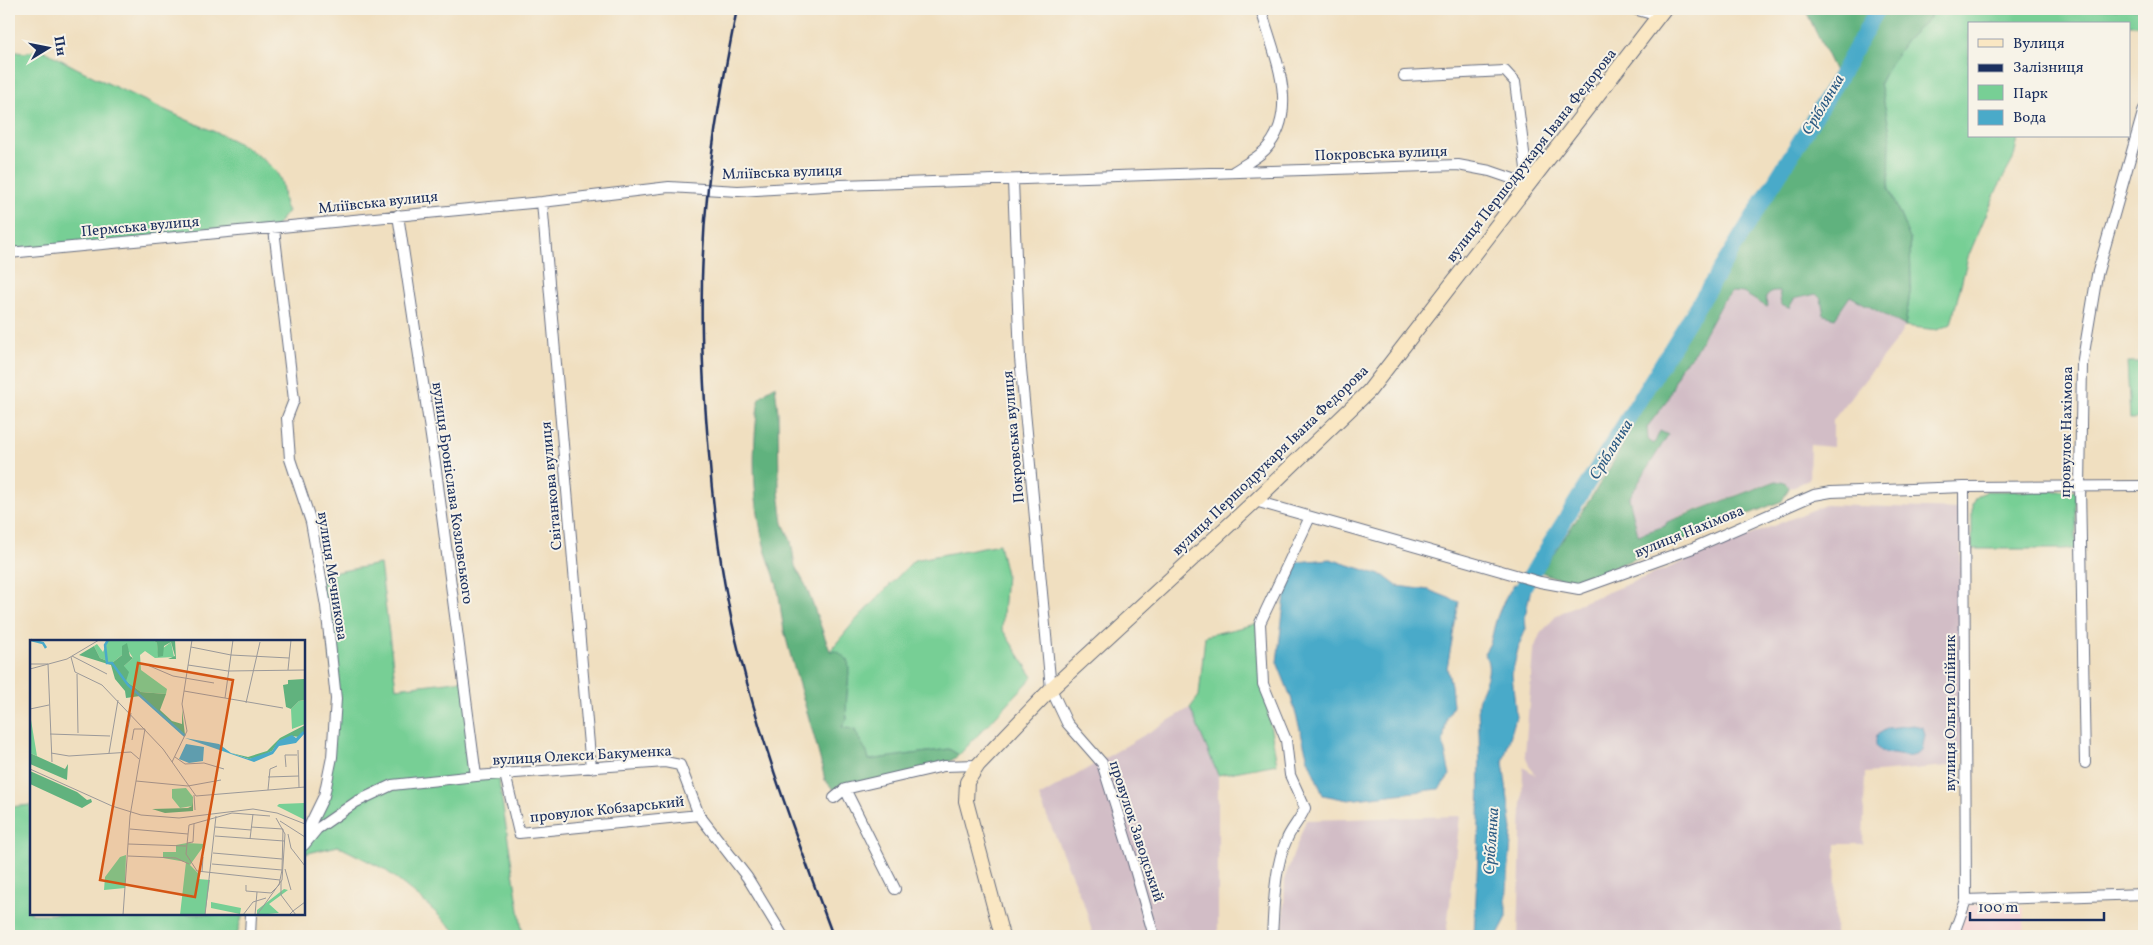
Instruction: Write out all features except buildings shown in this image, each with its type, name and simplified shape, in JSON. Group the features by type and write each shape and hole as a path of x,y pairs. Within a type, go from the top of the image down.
{"street":[{"path":"1232,173 1264,151 1276,132 1283,114 1283,89 1261,9 1270,9"},
{"path":"1634,9 1661,12"},
{"name":"вулиця Першодрукаря Івана Федорова","path":"1002,936 966,802 967,782 978,765 1051,689 1255,501 1369,391 1661,12"},
{"path":"1404,76 1505,71 1515,82 1528,184"},
{"name":"провулок Нахімова","path":"2085,762 2080,486 2082,365 2098,275 2144,110"},
{"name":"Покровська вулиця","path":"1232,173 1458,165 1490,171 1528,184"},
{"name":"Мліївська вулиця","path":"274,228 542,202 669,187 738,191 1232,173"},
{"name":"Покровська вулиця","path":"1013,181 1020,358 1051,689"},
{"name":"Світанкова вулиця","path":"542,202 591,768"},
{"name":"вулиця Броніслава Козловського","path":"398,215 436,470 476,776"},
{"name":"Пермська вулиця","path":"9,253 274,228"},
{"name":"вулиця Мечникова","path":"274,228 294,400 288,418 290,459 311,522 326,606 336,699 332,758 324,796 305,835"},
{"name":"вулиця Нахімова","path":"1255,501 1514,573 1540,582 1579,590 1693,548 1814,495 1831,492 1964,487 2144,486"},
{"name":"вулиця Ольги Олійник","path":"1953,936 1966,900 1964,487"},
{"path":"1272,936 1275,893 1280,865 1287,838 1298,824 1305,808 1290,775 1286,740 1263,684 1260,623 1310,517"},
{"name":"провулок Заводський","path":"1051,689 1067,723 1102,763 1154,936"},
{"name":"вулиця Олекси Бакуменка","path":"305,843 316,829 356,802 392,785 476,776 665,762 680,764 699,815 747,877 783,936"},
{"path":"834,798 845,789 944,766 978,765"},
{"name":"провулок Кобзарський","path":"505,774 519,832 699,815"},
{"path":"845,789 895,889"},
{"path":"1966,900 2144,894"},
{"path":"250,936 251,915"}],"shaded area":[{"path":"1773,291 1780,291 1781,305 1794,299 1816,294 1821,299 1824,314 1850,296 1905,326 1898,338 1833,420 1833,447 1810,445 1809,480 1789,488 1785,483 1774,481 1680,516 1667,522 1665,526 1637,535 1629,498 1667,435 1660,431 1654,444 1648,440 1647,427 1667,401 1681,366 1693,355 1722,302 1732,292 1743,293 1766,307 1766,297"},
{"path":"1825,505 1961,509 1961,765 1865,773 1863,844 1836,844 1835,936 1518,936 1523,767 1536,775 1529,766 1525,754 1533,651 1540,634 1557,615 1578,604"},
{"path":"1190,708 1218,775 1218,936 1093,936 1086,910 1039,797"},
{"path":"1460,816 1446,936 1283,936 1285,877 1306,820"},
{"path":"1970,905 2023,908 2025,936 1959,936 1964,916"}],"green space":[{"path":"1805,9 1929,9 1930,18 1907,39 1888,67 1880,83 1890,132 1889,189 1910,239 1911,286 1905,326 1850,296 1835,318 1824,315 1821,299 1816,294 1794,299 1789,308 1781,305 1779,291 1773,291 1766,297 1767,307 1743,293 1732,292 1722,302 1693,355 1681,366 1667,401 1647,427 1648,440 1654,444 1660,431 1668,435 1629,498 1638,535 1665,526 1667,522 1776,481 1785,483 1789,488 1782,501 1586,578 1565,581 1541,572 1612,464 1653,387 1838,78"},
{"path":"1929,9 2144,9 2144,25 2130,25 2130,22 1968,22 1968,138 2018,138 2013,160 1998,187 1968,257 1951,324 1937,330 1905,326 1911,286 1910,239 1889,189 1890,132 1880,83 1888,67 1907,39 1930,18"},
{"path":"41,49 112,86 234,141 256,154 279,177 283,187 284,202 288,211 274,229 9,253 9,51 25,53"},
{"path":"2127,362 2144,362 2144,418 2130,419"},
{"path":"775,385 778,412 779,492 783,523 791,541 795,566 806,586 830,651 837,651 848,660 847,719 842,727 855,730 869,760 949,749 959,755 944,766 845,789 833,789 825,780 784,630 777,585 764,547 759,523 754,452 759,398"},
{"path":"1986,491 2076,491 2076,549 1972,549 1972,504 1976,497"},
{"path":"999,544 1006,574 1002,629 1033,677 959,755 949,749 869,760 855,730 842,727 847,719 848,660 830,651 854,622 914,560"},
{"path":"380,564 396,688 464,680 476,776 498,775 523,936 461,936 420,898 384,869 338,846 305,854 305,835 324,796 336,699 320,575"},
{"path":"1260,623 1263,684 1277,764 1218,775 1190,708 1199,696 1205,636"},
{"path":"30,805 30,915 243,915 237,934 223,936 9,936 9,807"}],"water":[{"path":"1330,559 1384,576 1397,586 1429,590 1459,602 1447,668 1453,706 1447,718 1443,742 1450,775 1439,789 1348,800 1323,795 1308,759 1292,700 1277,662 1285,596 1298,562"},
{"path":"1514,584 1531,588 1525,617 1526,629 1519,645 1512,674 1516,717 1503,762 1512,830 1506,919 1497,936 1474,936 1479,822 1480,764 1478,707 1480,694 1488,675 1487,661 1484,653 1490,642 1501,608"},
{"path":"1913,725 1923,727 1925,735 1922,751 1918,754 1908,756 1888,753 1881,751 1877,747 1877,735 1888,728"}],"waterway":[{"name":"Сріблянка","path":"1516,605 1524,586 1839,78 1878,9"}],"railway":[{"path":"737,9 713,142 703,254 703,354 706,420 714,505 729,606 749,692 783,798 833,936"}]}
